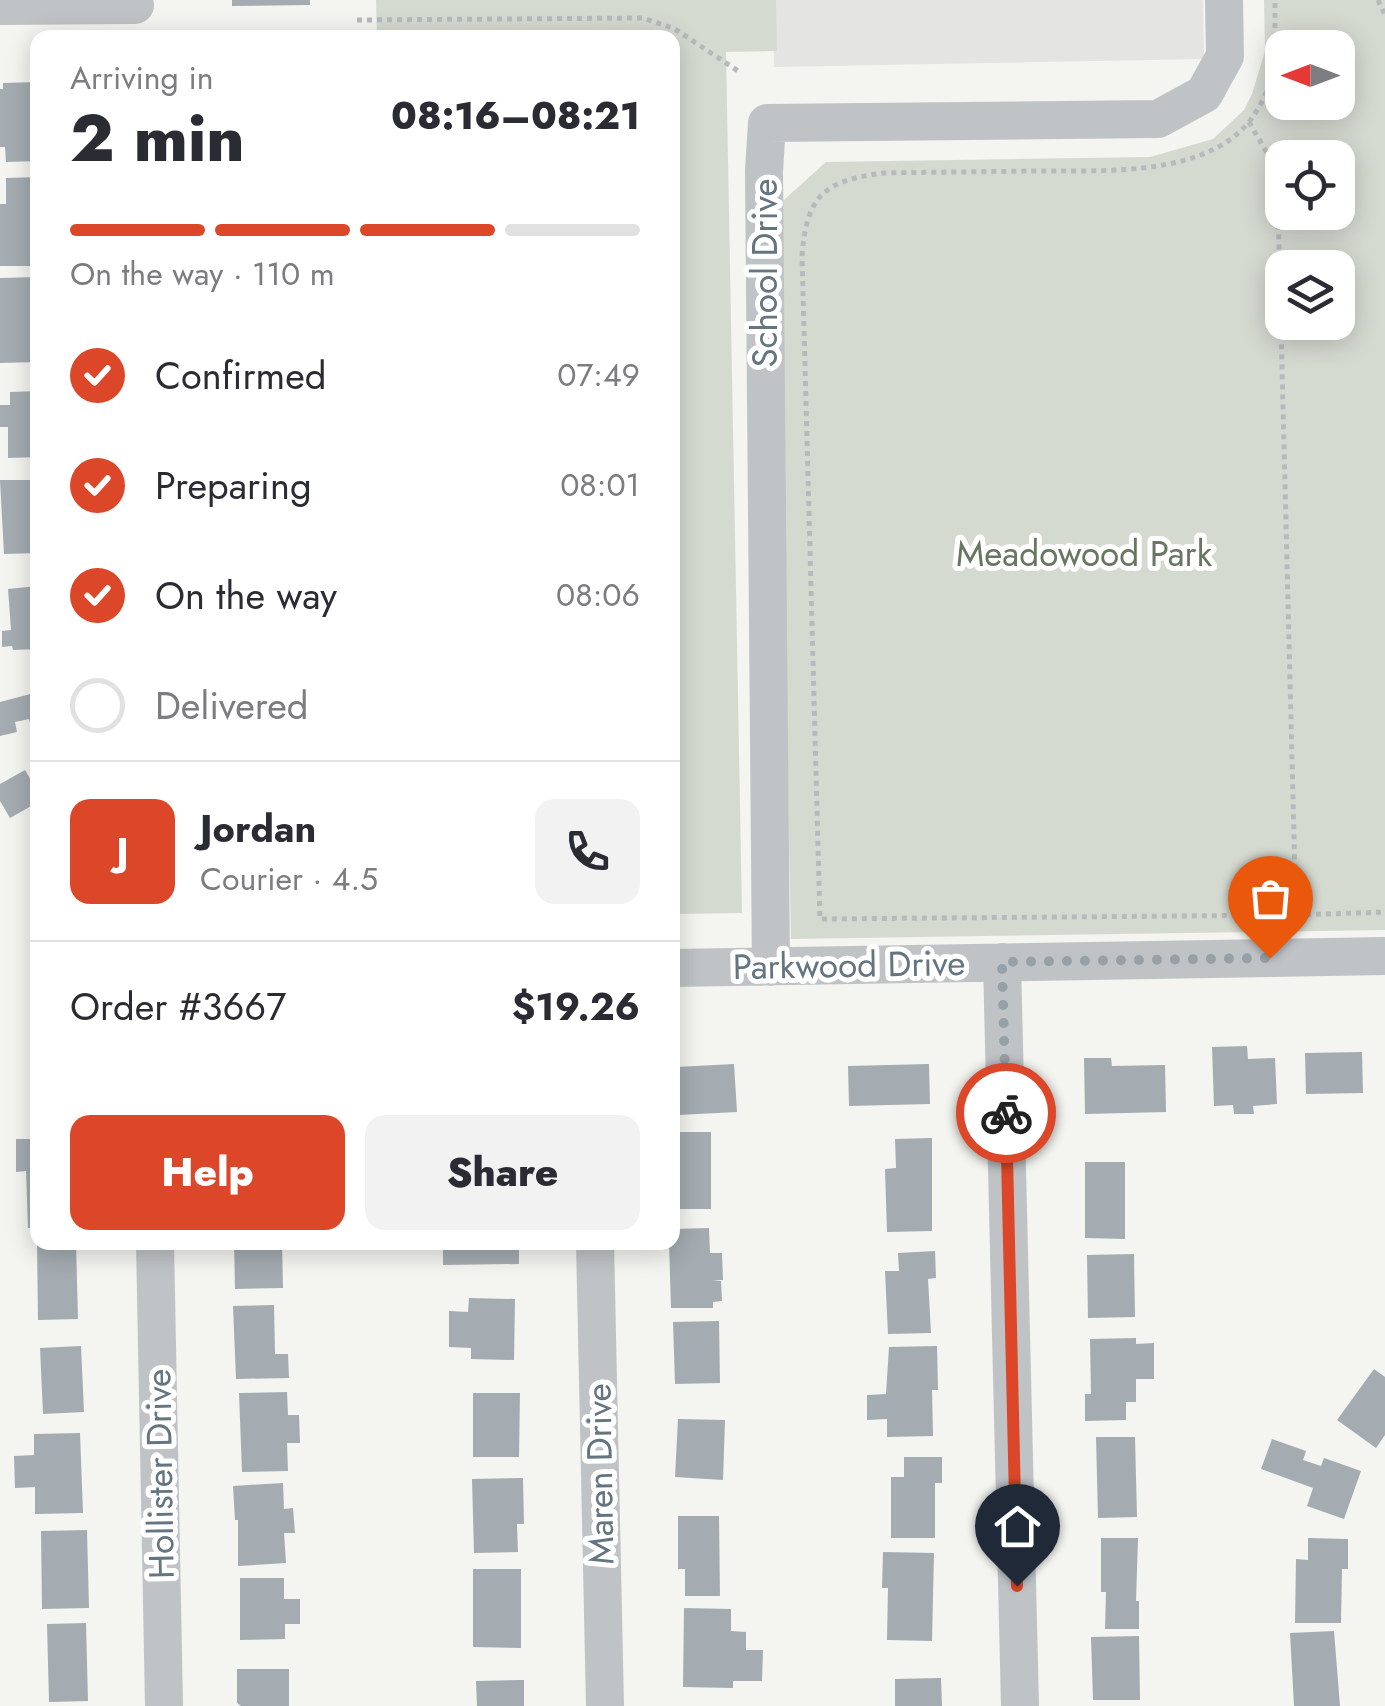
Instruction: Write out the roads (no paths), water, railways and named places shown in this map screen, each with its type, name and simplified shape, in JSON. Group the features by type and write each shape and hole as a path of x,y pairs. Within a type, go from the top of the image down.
{"street":[{"name":"School Drive","path":"771,966 764,191 767,123 1158,118 1204,94 1225,56 1224,0"},
{"path":"0,6 135,14"},
{"name":"Parkwood Drive","path":"680,968 1385,956"},
{"path":"1002,962 1020,1706"},
{"name":"Hollister Drive","path":"155,1250 164,1706"},
{"name":"Maren Drive","path":"595,1250 605,1706"}],"park label":[{"name":"Meadowood Park","path":"1084,554"}]}
